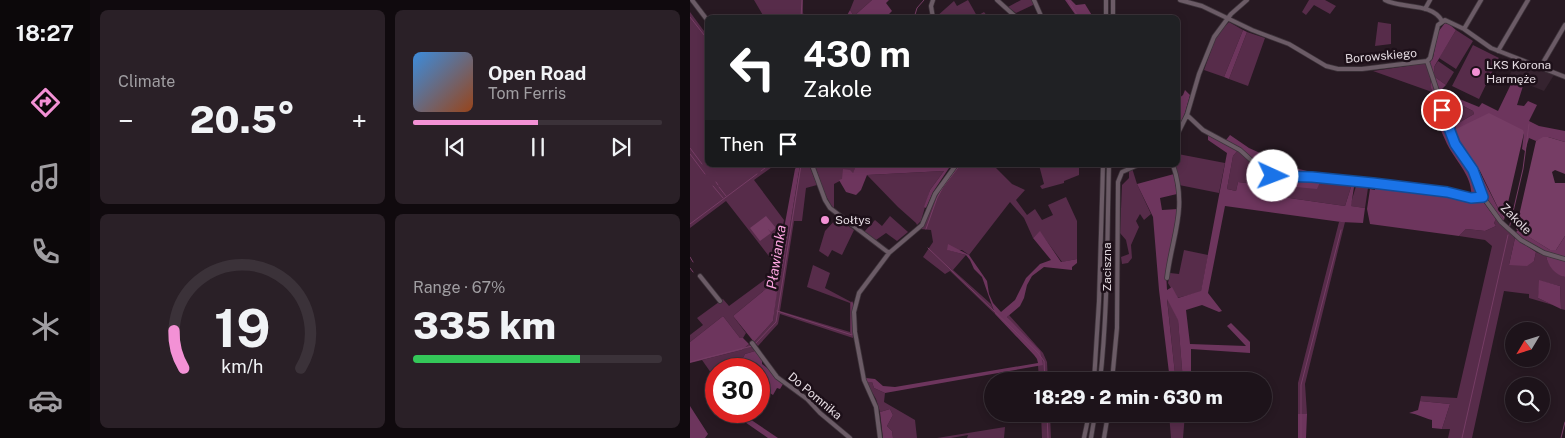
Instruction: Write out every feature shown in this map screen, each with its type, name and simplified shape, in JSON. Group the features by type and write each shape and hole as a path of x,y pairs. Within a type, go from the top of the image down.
{"street":[{"path":"692,0 705,17"},
{"path":"932,0 932,15"},
{"path":"998,0 1014,15"},
{"path":"1034,0 1041,15"},
{"path":"1106,0 1106,15"},
{"path":"1113,15 1114,0"},
{"name":"Borowskiego","path":"1180,0 1202,6 1252,30 1295,46 1321,63 1338,70 1427,61 1430,58 1438,25 1442,21"},
{"path":"1180,129 1187,115 1199,74 1214,37 1228,18 1247,0"},
{"path":"1385,0 1394,4 1425,9 1439,16 1442,21 1448,20 1464,29 1498,51 1565,76"},
{"path":"1425,9 1430,0"},
{"path":"1464,29 1481,0"},
{"path":"1498,51 1528,0"},
{"path":"1541,66 1565,25"},
{"name":"Zakole","path":"1427,61 1430,65 1439,101 1455,144 1473,170 1483,197 1502,222 1521,240 1544,253 1565,259"},
{"path":"1187,115 1203,130 1240,150 1262,170 1273,176 1312,177 1373,183 1447,192 1471,198 1483,197"},
{"path":"813,167 825,200 830,208 889,253"},
{"path":"880,438 876,407 864,380 855,332 854,312 859,293 889,253 922,226 935,194 955,167"},
{"path":"1095,372 1104,167"},
{"path":"1101,372 1105,311 1109,167"},
{"name":"Zaciszna","path":"1113,372 1117,328 1118,182 1122,172 1133,167"},
{"path":"1167,278 1180,213 1178,187 1173,167"},
{"path":"700,276 720,301"},
{"name":"Do Pomnika","path":"752,343 777,377 807,399 820,413 850,438"},
{"path":"1084,438 1087,422"},
{"path":"1091,438 1094,422"},
{"path":"1104,438 1107,422"}],"shaded area":[{"path":"754,0 803,0 804,15 763,15"},
{"path":"854,0 872,0 855,15 850,10"},
{"path":"872,0 889,0 886,3 892,11 890,15 855,15"},
{"path":"968,0 976,15 938,15 954,1 957,6"},
{"path":"1021,0 1033,0 1035,4 1016,13 1008,7"},
{"path":"1065,0 1071,0 1076,5 1085,4 1092,15 1076,15"},
{"path":"1309,0 1325,0 1336,6 1330,14 1314,5 1306,15 1302,12"},
{"path":"690,12 705,32 705,167 772,167 754,180 784,220 775,264 726,201 690,228"},
{"path":"1229,22 1243,30 1224,77 1204,70 1217,34"},
{"path":"1378,22 1391,24 1391,44 1375,46"},
{"path":"1445,23 1456,30 1434,67 1435,77 1446,85 1440,91 1479,107 1482,103 1498,111 1512,82 1523,86 1517,105 1524,106 1528,101 1537,105 1529,121 1539,126 1565,131 1565,142 1548,137 1536,141 1529,138 1525,151 1522,149 1524,133 1472,157 1504,220 1502,221 1485,196 1475,171 1457,143 1452,131 1456,129 1455,125 1474,114 1473,111 1438,93 1434,97 1431,88 1430,62 1433,58 1438,32"},
{"path":"1243,30 1247,32 1229,79 1224,77"},
{"path":"1456,30 1473,41 1456,69 1439,58"},
{"path":"1247,32 1265,38 1248,86 1229,79"},
{"name":"LKS Korona Harmęże","path":"1473,45 1499,58 1479,99 1452,86"},
{"path":"1516,60 1554,75 1544,91 1509,77"},
{"path":"1438,61 1454,72 1446,85 1435,77 1434,67"},
{"path":"1427,63 1432,92 1373,71"},
{"path":"1185,90 1190,95 1180,124 1180,97"},
{"path":"1438,93 1473,111 1474,114 1455,125 1456,129 1452,131"},
{"path":"1436,99 1452,141 1473,175 1480,196 1471,197 1470,183 1467,176 1447,144 1430,104"},
{"path":"1489,113 1523,130 1524,133 1504,220 1480,171 1460,140 1456,129"},
{"path":"1208,135 1238,150 1233,156 1227,189 1236,191 1238,182 1255,184 1255,193 1345,206 1351,187 1354,187 1351,206 1365,208 1363,223 1341,222 1225,206 1208,293 1222,311 1219,312 1202,305 1186,310 1190,344 1246,346 1227,326 1231,323 1250,342 1250,353 1191,349 1191,372 1182,372 1178,320 1167,299 1175,372 1169,372 1153,217 1137,184 1174,174 1177,194 1160,198 1162,210 1178,209 1166,271 1167,290 1172,287 1178,298 1201,291 1227,153 1208,140"},
{"path":"1230,135 1249,148 1269,157 1265,167 1283,172 1299,169 1327,176 1273,174 1263,169 1226,140"},
{"path":"1543,137 1565,142 1565,174 1555,170 1552,172 1555,183 1565,183 1565,236 1556,250 1550,250 1516,229 1536,141"},
{"path":"1238,150 1264,175 1274,179 1274,185 1321,180 1355,182 1354,187 1351,187 1345,206 1254,193 1255,184 1238,182 1236,191 1227,189 1233,156"},
{"path":"1180,154 1225,163 1219,193 1179,185 1174,167 1180,167"},
{"path":"800,167 810,167 817,185 806,188 802,221 794,221 780,311 850,332 850,303 807,287 813,265 830,273 825,288 853,303 853,338 780,314 778,324 758,346 754,342 773,321 778,279 733,316 746,333 743,338 740,338 723,316 690,342 690,335 703,325 697,318 723,299 729,306 780,267 783,267"},
{"path":"800,167 783,268 780,267 778,261 795,169"},
{"path":"816,167 855,167 853,174 834,184 834,209"},
{"path":"855,167 950,167 933,192 926,208 924,207 930,190 944,171 867,175 861,190 856,195 846,192 839,180 842,179 843,169 850,170 853,173"},
{"path":"957,167 995,167 1012,184 1025,190 1016,200 1027,215 1035,209 1042,220 1053,215 1048,205 1066,197 1077,221 1077,259 1062,262 1040,232 1033,238 1024,218 1010,202 969,255 962,250 948,250 966,255 953,270 991,304 995,314 950,271 945,274 923,257 933,242 931,230 921,229 937,195"},
{"path":"1040,167 1079,167 1079,175 1064,181 1064,183 1042,189 1040,186 1044,184"},
{"path":"1132,168 1151,214 1144,220 1140,214 1136,221 1139,227 1131,245 1132,258 1128,263 1122,264 1121,257 1129,254 1126,240 1120,233 1122,185 1129,178 1129,169"},
{"path":"944,171 930,190 921,221 917,225 867,175"},
{"path":"1274,179 1321,180 1317,189 1274,185"},
{"path":"1357,183 1367,184 1365,208 1350,206"},
{"path":"1375,186 1451,195 1471,201 1482,200 1496,219 1494,223 1496,226 1485,231 1466,229 1459,236 1370,224 1367,209 1370,189 1375,190"},
{"path":"766,216 776,228 771,232 768,229 771,233 760,241 750,228"},
{"path":"890,216 908,232 897,241 886,233 876,240 864,232 875,220 882,226"},
{"path":"837,218 854,230 842,255 832,250 828,257 819,251 825,231"},
{"path":"1496,219 1515,238 1509,265 1534,261 1536,252 1546,256 1553,269 1565,277 1565,310 1561,309 1560,286 1540,281 1538,298 1553,305 1529,298 1529,294 1504,291 1472,438 1448,438 1450,429 1442,429 1450,404 1420,401 1421,396 1457,398 1492,246 1485,240 1459,236 1466,229 1485,231 1496,226 1494,223"},
{"path":"1339,222 1345,222 1305,384 1307,414 1298,414 1298,383"},
{"path":"1518,230 1550,250 1556,250 1565,236 1565,257 1533,245 1515,233"},
{"path":"1040,231 1061,262 1077,259 1077,263 1072,267 1072,270 1044,267 1032,276 1020,306 1007,317 1040,351 1043,365 1004,372 984,372 1038,363 1034,355 995,314 982,277 974,269 970,260 966,255 947,250 948,244 969,255 987,281 993,303 1001,312 1015,300 1026,278 1040,264 1051,260 1033,238"},
{"path":"1515,238 1536,252 1534,261 1527,266 1509,265"},
{"path":"1184,250 1208,255 1201,292 1177,298 1168,283 1170,273 1179,274"},
{"path":"1546,256 1565,261 1565,277 1552,270"},
{"path":"779,278 773,321 754,342 733,316"},
{"path":"1539,280 1560,286 1561,309 1538,298"},
{"path":"1167,298 1178,319 1182,372 1175,372"},
{"path":"1009,315 1043,353 1047,362 1048,372 1038,372 1038,365 1043,365 1007,317"},
{"path":"723,316 740,338 743,338 749,344 742,350 690,363 690,342"},
{"path":"749,344 755,351 745,354 743,358 710,358 742,350"},
{"path":"755,351 762,358 743,358 745,354"},
{"path":"770,370 783,384 780,389 777,388 773,395 770,393"},
{"path":"984,372 984,375 885,393 874,388 872,382 866,382 866,378 875,379 883,386 895,387"},
{"path":"866,382 872,382 874,388 885,393 884,402 915,420 917,438 893,438 892,431 887,426 893,415 890,409 880,412 876,399"},
{"path":"1420,401 1450,404 1442,429 1432,428 1432,420 1409,413 1418,410"},
{"path":"690,406 708,434 705,438 690,438"},
{"path":"890,409 893,415 887,426 892,431 893,438 883,438 880,412"},
{"path":"1298,414 1307,414 1306,438 1298,438"},
{"path":"1041,422 1050,422 1051,438 1042,438"},
{"path":"1170,422 1184,422 1183,438 1171,438"},
{"path":"746,423 756,423 778,438 768,438"},
{"path":"1005,427 1004,438 967,438 968,435 937,438"}],"waterway":[{"path":"801,15 802,0"},
{"path":"915,15 917,8 924,0"},
{"path":"1068,0 1077,15"},
{"path":"690,17 705,36"},
{"path":"1509,229 1523,169 1529,124"},
{"path":"690,148 702,164"},
{"path":"690,154 705,174"},
{"path":"761,171 766,167"},
{"name":"Pławianka","path":"755,344 776,322 801,167"},
{"path":"926,229 937,198 958,167"},
{"path":"690,224 757,174"},
{"path":"713,186 723,198"},
{"path":"719,187 726,196"},
{"path":"1301,438 1301,385 1341,230"},
{"path":"1462,438 1508,235"},
{"path":"928,248 1038,353 1044,361 1045,372"},
{"path":"690,257 693,262"},
{"path":"690,268 693,272"},
{"path":"777,311 852,335 852,302"},
{"name":"Pławianka","path":"690,362 752,346"},
{"path":"1047,422 1048,438"},
{"path":"1561,438 1565,422"}],"place":[{"name":"LKS Korona Harmęże","path":"1476,72"},
{"name":"Sołtys","path":"825,220"}],"route":[{"path":"1273,176 1312,177 1373,183 1447,192 1471,198 1483,197 1473,170 1455,144 1442,110"}]}
